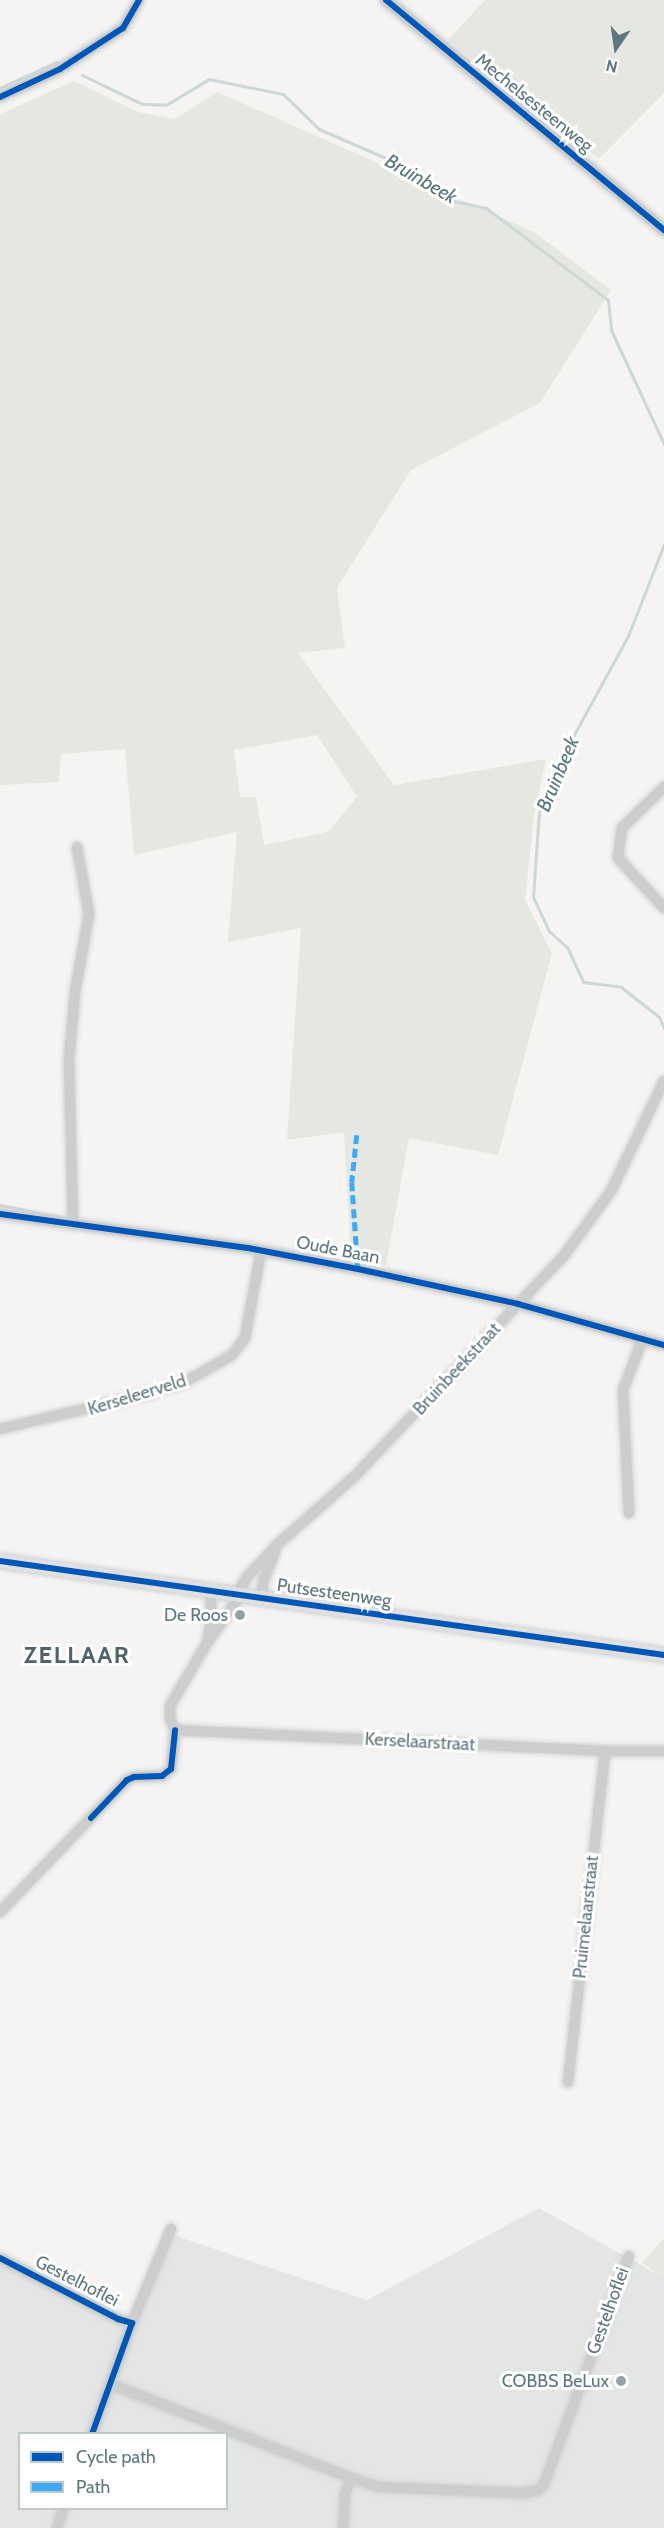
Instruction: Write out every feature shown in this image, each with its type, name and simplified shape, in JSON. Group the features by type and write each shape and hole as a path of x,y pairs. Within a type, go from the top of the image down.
{"main road":[{"name":"Putsesteenweg","path":"0,1561 664,1655"}],"street":[{"path":"0,97 60,69 123,28 139,0"},
{"name":"Mechelsesteenweg","path":"386,0 664,230"},
{"path":"664,787 622,828 618,858 664,908"},
{"path":"73,1225 69,1060 75,992 89,914 77,847"},
{"name":"Bruinbeekstraat","path":"0,1912 127,1780 134,1777 162,1776 171,1769 176,1730 170,1719 170,1706 248,1576 279,1543 353,1478 563,1257 611,1191 664,1081"},
{"name":"Oude Baan","path":"0,1214 261,1251 518,1304 664,1345"},
{"name":"Kerseleerveld","path":"0,1429 86,1411 185,1382 232,1355 245,1338 261,1251"},
{"path":"629,1513 623,1390 643,1338"},
{"name":"Bruinbeekstraat","path":"261,1598 268,1566 279,1543"},
{"path":"207,1643 211,1621 211,1591"},
{"name":"Kerselaarstraat","path":"176,1730 605,1751 664,1751"},
{"name":"Pruimelaarstraat","path":"568,2082 605,1751"},
{"name":"Gestelhoflei","path":"92,2432 132,2323 171,2229"},
{"name":"Gestelhoflei","path":"351,2478 378,2487 523,2493 538,2490 544,2484 629,2256"},
{"name":"Gestelhoflei","path":"0,2258 118,2319 132,2323"},
{"path":"110,2384 351,2478 345,2494 343,2528"},
{"path":"57,2528 63,2510"}],"shaded area":[{"path":"485,0 664,0 664,93 599,159 448,40"},
{"path":"74,81 138,112 175,119 217,92 534,232 611,290 540,403 411,470 337,588 345,648 298,653 394,785 546,759 534,815 525,900 552,953 498,1155 409,1138 386,1265 351,1259 344,1132 287,1140 301,928 228,942 237,832 134,855 125,749 61,754 59,782 0,785 0,114","holes":["317,735 357,797 328,832 264,845 256,797 240,797 234,750"]},
{"path":"539,2208 664,2278 664,2528 0,2528 0,2263 117,2323 132,2312 170,2234 367,2300"},
{"path":"664,2238 664,2278 642,2263"}],"waterway":[{"name":"Bruinbeek","path":"0,88 57,62 61,65"},
{"name":"Bruinbeek","path":"82,75 142,104 166,105 209,79 283,94 319,129 404,166 453,201 486,208 608,300 611,330 664,444"},
{"name":"Bruinbeek","path":"664,544 628,636 576,731 539,812 533,897 549,931 567,947 583,982 621,987 659,1017 664,1028"},
{"path":"0,1205 66,1218"}],"marked path":[{"path":"357,1135 352,1182 358,1269"}],"cycle path":[{"path":"0,97 60,69 123,28 139,0"},
{"path":"386,0 664,230"},
{"path":"0,1214 248,1248 358,1269 518,1304 664,1345"},
{"path":"0,1561 664,1655"},
{"path":"91,1818 127,1780 134,1777 162,1776 171,1769 175,1730"},
{"path":"0,2258 118,2319 132,2323 93,2432"}],"place":[{"name":"De Roos","path":"240,1615"},
{"name":"COBBS BeLux","path":"621,2381"}],"district":[{"name":"ZELLAAR","path":"77,1655"}]}
